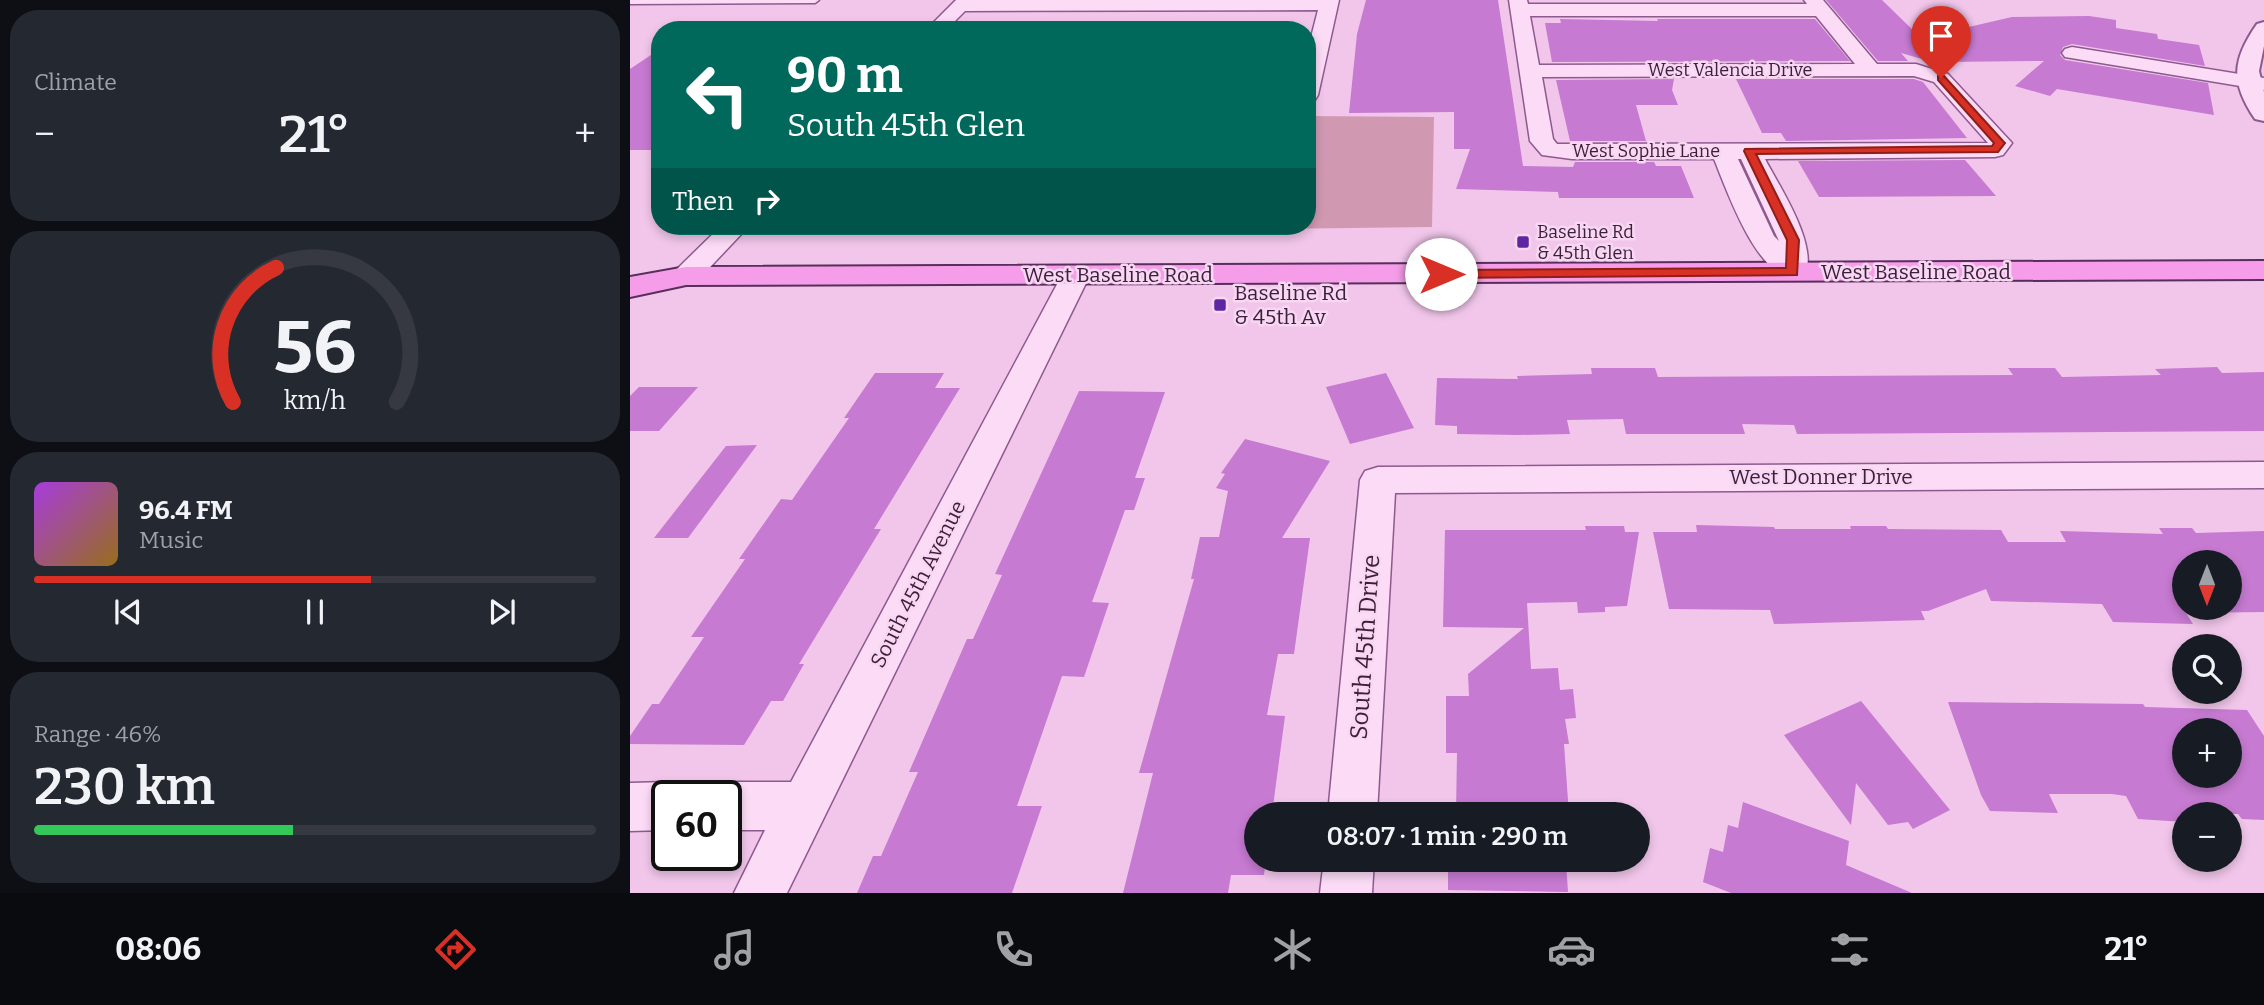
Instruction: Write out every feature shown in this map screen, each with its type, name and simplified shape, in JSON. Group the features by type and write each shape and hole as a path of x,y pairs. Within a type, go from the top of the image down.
{"main road":[{"name":"West Baseline Road","path":"630,259 650,259 686,276"},
{"name":"West Baseline Road","path":"630,287 686,276 2264,270"}],"street":[{"path":"945,21 964,3 1330,3 1316,59"},
{"path":"1530,71 1519,5 1816,5 1871,70"},
{"path":"2264,28 2249,53 2264,114"},
{"path":"2072,53 2255,83"},
{"name":"West Valencia Drive","path":"1530,71 1929,72 1941,78 2000,143 1995,150"},
{"name":"West Sophie Lane","path":"1530,71 1542,141 1550,150 1995,150"},
{"path":"1722,151 1762,239 1793,272"},
{"path":"1749,151 1793,240 1793,272"},
{"path":"1742,195 1771,195"},
{"path":"686,276 727,235"},
{"name":"South 45th Avenue","path":"760,893 1076,275"},
{"name":"West Donner Drive","path":"1378,480 2264,475"},
{"name":"South 45th Drive","path":"1353,802 1378,480"},
{"path":"630,807 651,806"},
{"path":"742,806 804,806"},
{"path":"1346,893 1348,872"}],"lane":[{"path":"630,1 815,0"}],"shaded area":[{"path":"1316,116 1434,117 1432,227 1316,228"}],"building":[{"path":"1366,0 1498,0 1523,166 1573,167 1575,162 1654,162 1656,166 1681,166 1694,198 1559,198 1558,192 1456,189 1470,149 1454,149 1454,112 1349,113 1357,34"},
{"path":"1826,0 1882,0 1921,38 2012,17 2089,16 2116,20 2116,28 2157,34 2158,39 2199,45 2205,66 2072,44 2063,47 2060,55 2065,60 2208,83 2214,115 2057,89 2050,96 2015,86 2044,61 1945,62 1950,67 1901,53 1908,61 1878,61"},
{"path":"1560,19 1815,19 1850,61 1552,62 1545,23 1561,23"},
{"path":"651,55 651,150 630,150 630,69"},
{"path":"1674,79 1672,90 1678,105 1636,105 1646,141 1570,141 1556,80"},
{"path":"1736,79 1914,79 1923,82 1967,138 1786,141 1781,133 1762,133"},
{"path":"1965,160 1996,196 1819,197 1798,161"},
{"path":"2217,367 2222,373 2264,372 2264,431 1797,434 1794,425 1742,424 1745,434 1626,434 1623,419 1567,420 1570,434 1518,435 1457,434 1457,426 1435,425 1437,378 1518,379 1517,376 1592,374 1591,368 1655,368 1658,377 2013,375 2008,368 2055,368 2062,377 2161,375 2155,369"},
{"path":"875,373 944,373 935,388 960,388 874,529 881,529 799,664 804,664 783,701 771,701 744,745 630,744 630,736 652,704 659,704 704,637 691,637 745,559 739,559 781,499 792,500 849,418 844,418"},
{"path":"1386,373 1414,428 1350,444 1326,387"},
{"path":"639,387 698,387 659,431 630,431 630,396"},
{"path":"1079,391 1165,392 1135,478 1145,478 1134,510 1125,510 1092,602 1109,603 1084,677 1062,676 1017,806 1042,806 1012,893 857,893 873,856 881,856 918,772 909,772 967,639 973,639 1002,575 995,574"},
{"path":"1245,439 1330,461 1282,538 1310,538 1294,654 1278,654 1267,715 1285,716 1274,802 1244,802 1244,872 1264,872 1264,875 1231,875 1228,893 1123,893 1153,773 1139,773 1194,579 1191,579 1200,537 1219,537 1228,491 1216,488 1225,474 1221,473"},
{"path":"757,445 688,538 654,538 726,446"},
{"path":"1696,525 1775,529 1886,526 1888,529 2001,530 2008,542 2066,542 2060,531 2163,534 2159,528 2192,528 2196,533 2264,531 2264,612 2242,612 2242,550 2172,550 2172,620 2190,620 2193,624 2113,622 2102,604 1991,601 1986,589 1928,611 1921,611 1925,620 1774,624 1770,610 1669,609 1653,532 1697,532"},
{"path":"1585,526 1624,526 1625,532 1639,532 1627,606 1605,607 1605,612 1578,613 1577,602 1527,603 1531,669 1558,668 1560,690 1573,689 1576,718 1565,719 1569,744 1564,744 1568,802 1456,802 1457,753 1446,753 1446,696 1469,696 1468,674 1524,628 1443,627 1445,530 1586,530"},
{"path":"1861,701 1950,810 1913,829 1908,822 1888,825 1856,783 1851,825 1784,735"},
{"path":"1948,702 2143,704 2145,707 2247,710 2264,736 2264,820 2242,819 2242,802 2172,802 2172,821 2138,819 2126,796 2112,794 2049,794 2058,813 1990,811 1981,795"},
{"path":"1743,802 1849,841 1846,865 1912,893 1731,893 1703,882 1710,848 1723,852 1728,825 1738,828"},
{"path":"1448,872 1567,872 1568,892 1448,890"}],"place":[{"name":"Baseline Rd & 45th Glen","path":"1523,242"},
{"name":"Baseline Rd & 45th Av","path":"1220,305"}],"route":[{"path":"1441,274 1793,272 1793,240 1749,151 1995,150 2000,143 1941,78"}]}
